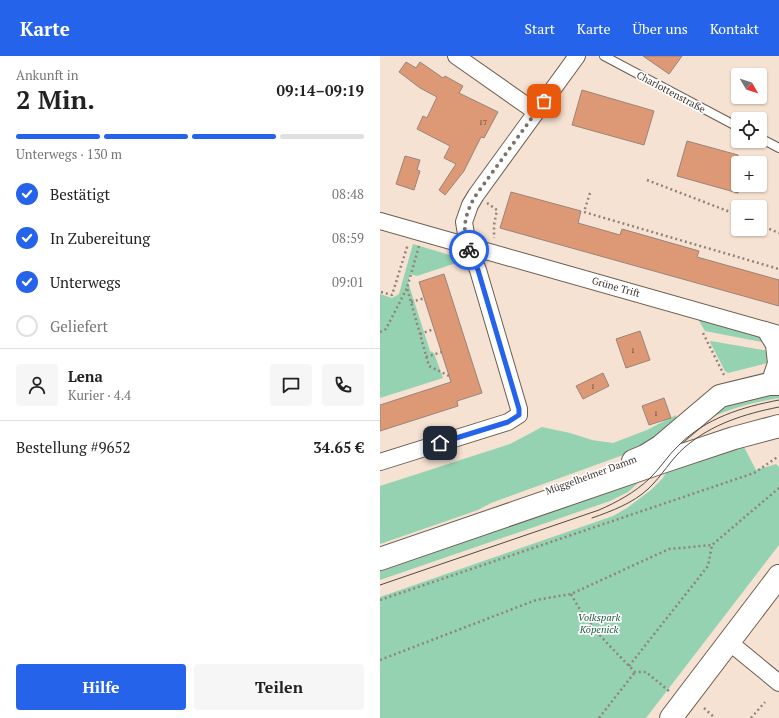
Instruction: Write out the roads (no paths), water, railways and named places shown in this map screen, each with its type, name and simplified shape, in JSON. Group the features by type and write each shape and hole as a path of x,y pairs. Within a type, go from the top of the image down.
{"main road":[{"name":"Müggelheimer Damm","path":"484,523 510,504 645,456 661,446 720,396 774,384"},
{"name":"Müggelheimer Damm","path":"380,559 734,438 779,426"},
{"path":"671,718 779,576"}],"street":[{"path":"456,56 536,112"},
{"path":"380,462 504,423 519,415 519,409 478,270 468,246 464,222 470,205 476,195 577,56"},
{"name":"Grüne Trift","path":"380,221 772,332 776,362 774,384"},
{"path":"729,642 779,683"}],"lane":[{"name":"Charlottenstraße","path":"604,56 731,123"},
{"path":"767,142 779,148"}],"tram line":[{"path":"380,585 606,507 637,489 653,475 675,449 701,428 738,410 779,400"},
{"path":"592,518 622,506 642,494 653,484 685,447 706,432 729,421 753,413 779,407"}],"park label":[{"name":"Volkspark Köpenick","path":"599,622"}]}
